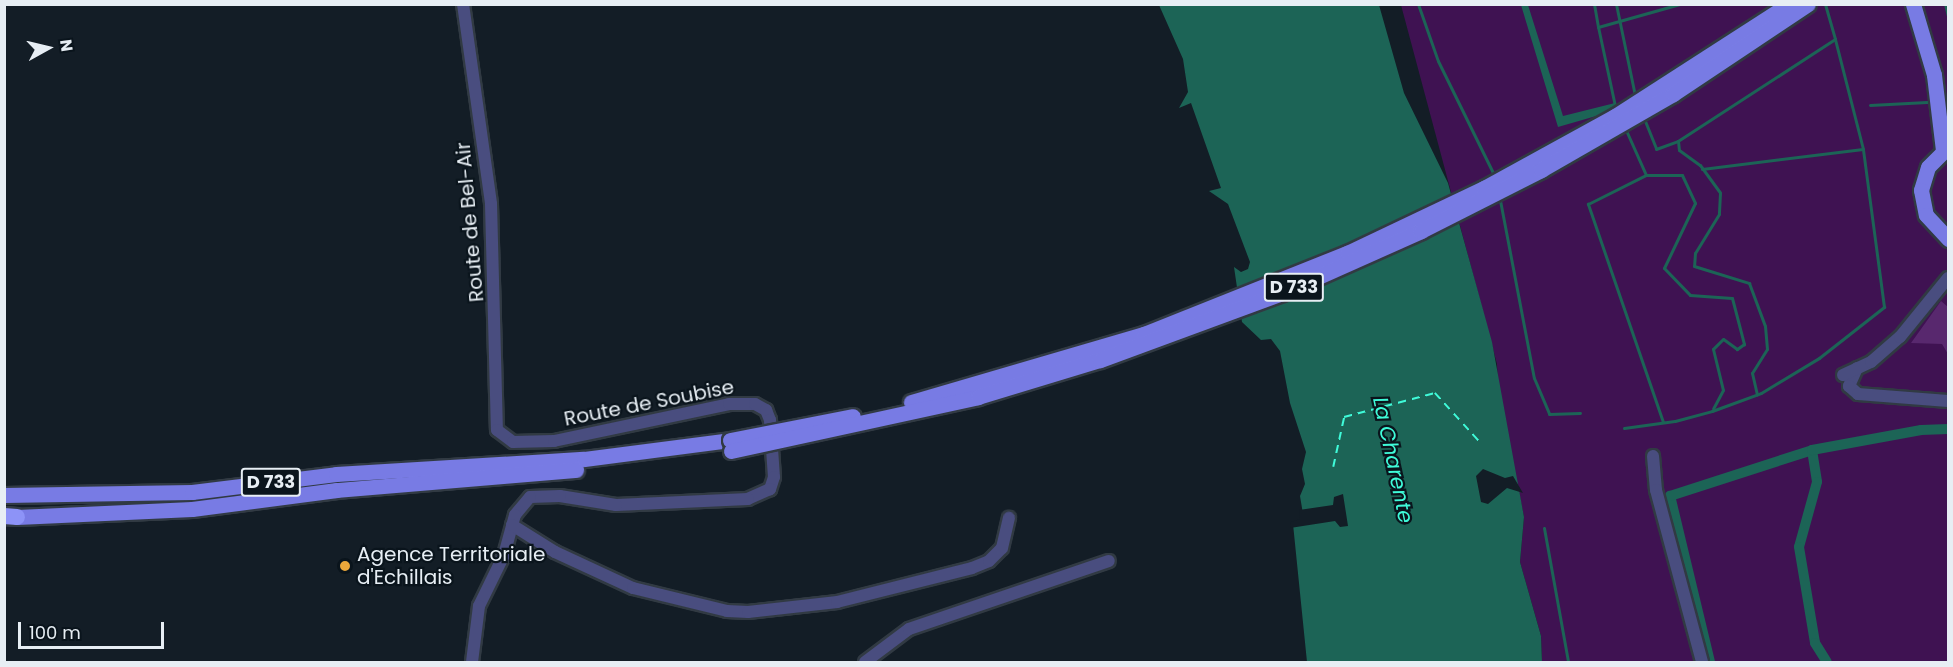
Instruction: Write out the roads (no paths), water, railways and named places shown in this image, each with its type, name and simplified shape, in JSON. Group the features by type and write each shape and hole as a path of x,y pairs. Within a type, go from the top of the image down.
{"main road":[{"name":"D 733","path":"4,495 192,492 336,474 584,459 731,446 1006,377 1144,334 1271,285 1430,214 1550,153 1697,66 1789,4"},
{"name":"D 733","path":"9,517 192,509 337,490 579,470 834,431 989,394 1100,360 1282,293 1421,231 1541,170 1673,94 1808,4"},
{"path":"1913,4 1934,75 1946,149 1924,174 1921,199 1930,222 1948,239"},
{"path":"1934,75 1948,102"}],"street":[{"name":"Route de Bel-Air","path":"464,4 491,204 496,272 496,422 502,437"},
{"path":"1843,375 1870,362 1914,321 1948,278"},
{"path":"1857,368 1850,386 1858,394 1948,402"},
{"name":"Route de Soubise","path":"472,663 476,621 512,525 520,505 535,495 616,504 708,502 760,496 770,489 774,477 770,420 766,410 755,404 729,404 554,441 513,442 502,437"},
{"path":"1653,456 1656,490 1702,663"},
{"path":"512,525 555,552 633,588 727,611 748,612 837,602 972,568 989,561 1002,548 1009,518"},
{"path":"865,663 909,629 1109,561"}],"water":[{"name":"La Charente","path":"1159,5 1379,5 1404,93 1448,183 1492,342 1524,517 1520,562 1541,636 1542,662 1307,662 1293,524 1304,520 1300,496 1305,484 1302,469 1306,452 1290,403 1280,351 1271,339 1261,340 1242,322 1234,267 1241,272 1248,269 1250,262 1228,204 1209,191 1221,188 1191,103 1179,108 1188,92 1183,59"},
{"path":"1521,5 1528,5 1563,116 1615,103 1617,110 1558,127"}],"waterway":[{"path":"1418,4 1438,61 1495,177"},
{"path":"1594,4 1598,27"},
{"path":"1616,4 1635,96"},
{"path":"1615,106 1598,27 1680,4"},
{"path":"1825,4 1835,39"},
{"path":"1945,4 1948,16"},
{"path":"1624,428 1675,421 1712,411 1761,393 1819,358 1884,307 1863,149 1835,39 1678,141 1679,150 1700,165 1720,193 1719,214 1695,253 1694,266 1749,283 1765,326 1767,349 1752,373 1757,394"},
{"path":"1870,105 1927,102"},
{"path":"1643,116 1656,149 1678,141"},
{"path":"1625,128 1646,175"},
{"path":"1702,169 1863,149"},
{"path":"1663,422 1588,204 1646,175 1682,175 1695,203 1664,268 1690,295 1732,298 1744,344 1737,349 1723,339 1713,349 1723,390 1713,409"},
{"path":"1499,195 1534,378 1549,414 1580,413"},
{"path":"1710,662 1670,496 1812,450 1921,430 1948,429"},
{"path":"1812,450 1817,482 1799,547 1815,643 1827,662"},
{"path":"1544,528 1568,662"}],"place":[{"name":"Agence Territoriale d'Echillais","path":"345,566"}]}
